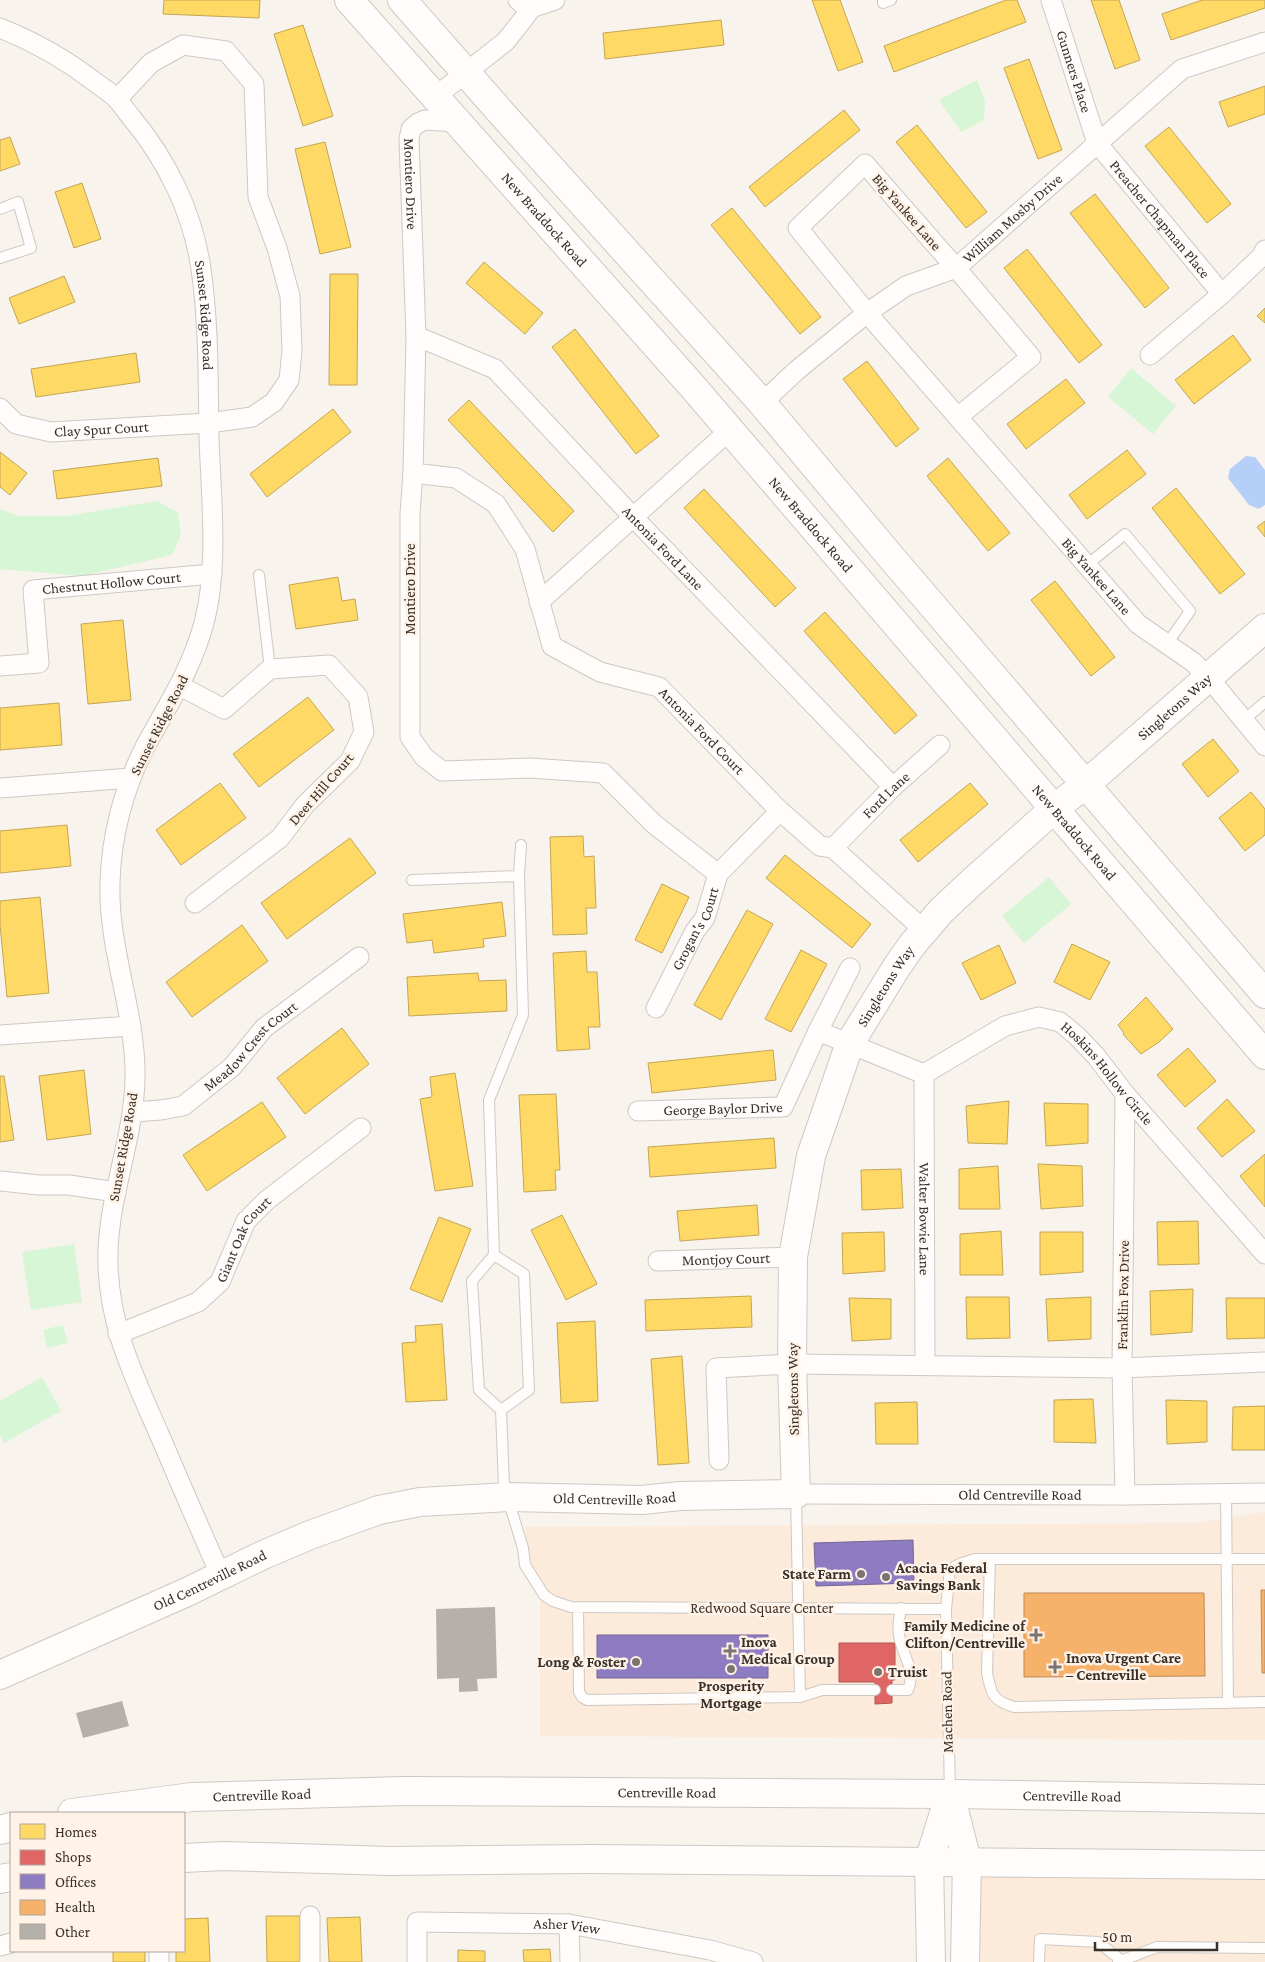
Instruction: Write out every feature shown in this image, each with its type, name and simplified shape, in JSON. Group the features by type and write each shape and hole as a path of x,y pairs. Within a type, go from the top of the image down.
{"main road":[{"name":"New Braddock Road","path":"350,0 730,430 1265,1055"},
{"path":"402,0 762,403 890,556 1265,994"},
{"name":"Singletons Way","path":"796,1494 792,1364 792,1257 811,1156 850,1043 912,945 942,911 1055,808 1086,784 1265,628"},
{"name":"Old Centreville Road","path":"0,1675 221,1576 263,1555 310,1535 379,1510 420,1502 509,1498 642,1500 680,1496 796,1494"},
{"name":"Centreville Road","path":"80,1812 192,1797 404,1791 950,1794 1265,1799"},
{"name":"Machen Road","path":"931,1962 929,1861 950,1794"},
{"name":"Machen Road","path":"950,1794 967,1861 965,1962"},
{"path":"185,1858 225,1856 390,1861 588,1859 1265,1865"}],"street":[{"path":"435,97 506,41 528,14 523,4 555,0"},
{"name":"Gunners Place","path":"1051,0 1097,143"},
{"name":"Sunset Ridge Road","path":"0,28 23,37 67,61 117,99 154,148 179,193 192,228 201,268 206,314 212,574 204,621 194,654 180,686 145,748 132,778 122,804 114,844 110,882 111,920 131,1026 135,1074 133,1112 110,1221 108,1257 111,1299 118,1334 128,1365 221,1576"},
{"name":"William Mosby Drive","path":"762,403 796,371 867,313 906,286 956,268 1182,69 1265,42"},
{"name":"Clay Spur Court","path":"0,408 16,424 52,432 209,422 252,417 274,402 289,380 292,351 290,296 277,248 258,197 254,84 226,51 183,45 151,63 117,99"},
{"name":"Montiero Drive","path":"457,122 425,120 411,129 409,139 416,336 413,474 410,514 410,737 424,757 442,771 530,768 603,774 654,824 718,874"},
{"name":"Preacher Chapman Place","path":"1097,143 1222,294"},
{"name":"Big Yankee Lane","path":"959,416 1031,357 865,164 798,228 867,313 959,416 1138,624 1193,662 1208,677 1265,746"},
{"path":"1150,355 1222,294 1261,257 1265,250"},
{"name":"Antonia Ford Lane","path":"416,336 494,369 632,517 892,787"},
{"path":"539,602 730,430"},
{"name":"Antonia Ford Court","path":"413,474 456,478 496,504 524,549 552,646 600,672 659,687 780,811 820,846 834,848 925,932"},
{"name":"Chestnut Hollow Court","path":"0,666 39,663 33,590 212,574"},
{"name":"Deer Hill Court","path":"195,903 280,838 305,805 350,761 364,732 358,697 329,665 270,669"},
{"path":"180,686 224,709 270,669"},
{"name":"Ford Lane","path":"834,848 892,787 940,745"},
{"path":"0,788 132,778"},
{"name":"Grogan's Court","path":"656,1008 695,931 705,918 718,874 780,811"},
{"name":"Meadow Crest Court","path":"133,1112 183,1106 232,1067 264,1028 359,957"},
{"name":"George Baylor Drive","path":"638,1111 783,1107 850,968"},
{"name":"Hoskins Hollow Circle","path":"924,1074 1005,1026 1039,1017 1060,1022 1096,1056 1125,1094 1265,1254"},
{"path":"0,1035 131,1026"},
{"path":"818,1031 924,1074"},
{"name":"Walter Bowie Lane","path":"924,1074 925,1365"},
{"name":"Franklin Fox Drive","path":"1125,1094 1122,1368 1125,1495"},
{"name":"Giant Oak Court","path":"118,1334 198,1302 220,1282 246,1222 267,1200 361,1128"},
{"path":"0,1182 69,1185 116,1192"},
{"name":"Montjoy Court","path":"658,1261 792,1257"},
{"path":"719,1460 716,1368 792,1364 1122,1368 1265,1362"},
{"name":"Old Centreville Road","path":"796,1494 1125,1495 1265,1493"},
{"path":"310,1916 310,1962"},
{"name":"Asher View","path":"417,1962 417,1922 569,1924 710,1950 753,1962"},
{"path":"569,1924 570,1962"}],"lane":[{"path":"883,0 884,3 891,0"},
{"path":"0,209 18,202 31,248 0,258"},
{"path":"1087,565 1125,534 1190,611 1167,644"},
{"path":"259,575 270,669"},
{"path":"1244,720 1265,702"},
{"path":"494,1255 524,1274 529,1390 501,1410 479,1390 472,1281 494,1255 489,1100 524,1015 519,876 521,845"},
{"path":"412,880 519,876"},
{"name":"Redwood Square Center","path":"501,1410 504,1486 523,1548 525,1564 537,1586 544,1595 553,1601 578,1608 946,1609"},
{"path":"1226,1493 1228,1703"},
{"path":"796,1494 800,1697"},
{"name":"Machen Road","path":"950,1794 946,1609 950,1569 975,1559 990,1559"},
{"path":"1265,1559 990,1559 987,1673 991,1691 1000,1703 1014,1707 1265,1702"},
{"path":"578,1608 579,1692 587,1700 800,1697 822,1690 875,1690"},
{"path":"892,1690 908,1690 912,1683 912,1674 899,1640 898,1628 901,1608"},
{"path":"1039,1962 1040,1939 1098,1942 1120,1961 1157,1946 1265,1948"}],"shaded area":[{"path":"1265,1512 1265,1740 540,1736 540,1595 526,1560 526,1527 1197,1523"},
{"path":"967,1861 1265,1865 1265,1962 969,1962"}],"green space":[{"path":"977,80 985,101 984,120 961,132 939,100"},
{"path":"1131,368 1176,406 1153,434 1108,397"},
{"path":"157,501 178,513 181,534 172,555 82,576 0,569 0,509 18,516 66,516"},
{"path":"1049,877 1071,904 1024,943 1002,916"},
{"path":"74,1244 82,1302 31,1310 22,1252"},
{"path":"63,1325 68,1343 47,1348 43,1330"},
{"path":"42,1377 61,1411 4,1443 0,1436 0,1401"}],"water":[{"path":"1246,456 1255,457 1265,470 1265,505 1259,509 1249,505 1228,478 1230,469"}],"building: Homes":[{"path":"164,0 260,0 259,18 163,14"},
{"path":"812,0 840,0 863,62 838,71"},
{"path":"1006,0 1017,0 1026,22 894,72 884,46"},
{"path":"1091,0 1119,0 1140,60 1115,69"},
{"path":"1202,0 1265,0 1265,8 1171,40 1162,14"},
{"path":"721,20 724,45 605,59 603,33"},
{"path":"303,25 333,116 303,126 274,34"},
{"path":"1029,59 1062,150 1038,159 1004,68"},
{"path":"1265,86 1265,114 1228,127 1219,102"},
{"path":"844,110 860,130 765,207 749,187"},
{"path":"917,125 987,212 966,228 896,142"},
{"path":"1169,127 1231,204 1207,223 1145,146"},
{"path":"10,137 20,164 0,171 0,140"},
{"path":"325,142 351,247 320,254 295,149"},
{"path":"82,183 101,239 74,248 55,192"},
{"path":"1095,194 1169,288 1145,308 1070,213"},
{"path":"732,208 821,317 800,334 711,225"},
{"path":"1027,249 1102,345 1079,363 1004,268"},
{"path":"484,262 543,313 525,334 466,283"},
{"path":"330,274 358,274 357,385 329,385"},
{"path":"64,276 75,302 19,324 9,298"},
{"path":"1265,308 1265,323 1257,316"},
{"path":"575,329 659,436 636,454 552,347"},
{"path":"1233,335 1251,360 1194,404 1175,380"},
{"path":"136,353 140,382 36,397 31,369"},
{"path":"867,361 919,429 896,447 843,379"},
{"path":"1066,379 1085,403 1026,449 1007,424"},
{"path":"469,400 574,511 553,532 448,420"},
{"path":"333,409 351,432 267,497 250,474"},
{"path":"1127,450 1146,474 1087,519 1069,495"},
{"path":"0,452 27,473 10,495 0,487"},
{"path":"158,458 162,486 57,499 53,471"},
{"path":"948,458 1010,533 988,551 927,476"},
{"path":"1176,488 1245,574 1220,594 1152,508"},
{"path":"704,489 796,588 775,607 684,508"},
{"path":"1265,521 1265,537 1257,527"},
{"path":"338,577 342,601 355,599 358,620 296,629 289,585"},
{"path":"1055,581 1115,657 1091,676 1031,600"},
{"path":"825,612 917,715 895,734 804,631"},
{"path":"123,620 131,700 88,704 81,624"},
{"path":"308,697 334,730 259,787 233,754"},
{"path":"59,703 62,745 0,750 0,708"},
{"path":"1213,739 1239,771 1208,797 1182,764"},
{"path":"220,783 246,818 181,865 156,830"},
{"path":"970,783 988,804 918,862 900,840"},
{"path":"1251,792 1265,809 1265,835 1245,851 1219,818"},
{"path":"67,825 71,866 0,873 0,831"},
{"path":"583,836 584,857 594,856 596,908 586,908 587,934 553,935 550,837"},
{"path":"350,838 376,873 287,939 261,903"},
{"path":"785,855 871,924 852,948 766,878"},
{"path":"662,884 689,897 662,953 635,940"},
{"path":"40,897 49,993 7,997 0,925 0,901"},
{"path":"502,902 506,936 483,939 484,947 434,953 432,940 407,943 403,914"},
{"path":"747,910 773,924 721,1020 694,1005"},
{"path":"242,925 268,961 192,1017 166,982"},
{"path":"1072,944 1110,962 1090,1000 1054,982"},
{"path":"999,945 1016,983 981,1000 962,963"},
{"path":"801,950 827,964 791,1032 765,1019"},
{"path":"586,951 587,972 597,972 600,1027 588,1027 590,1049 557,1051 553,953"},
{"path":"478,973 479,981 506,980 507,1011 409,1016 407,977"},
{"path":"1146,997 1173,1029 1159,1042 1141,1054 1123,1034 1118,1025"},
{"path":"342,1028 369,1064 305,1114 277,1078"},
{"path":"1188,1048 1216,1081 1185,1107 1157,1075"},
{"path":"773,1050 776,1080 652,1093 648,1063"},
{"path":"84,1070 91,1134 47,1140 39,1076"},
{"path":"455,1073 473,1186 435,1191 420,1099 432,1097 430,1077"},
{"path":"0,1076 4,1076 14,1140 0,1142"},
{"path":"556,1094 560,1170 555,1170 556,1190 524,1192 519,1095"},
{"path":"1227,1099 1255,1131 1222,1157 1197,1128"},
{"path":"1009,1101 1007,1144 968,1143 966,1106"},
{"path":"262,1102 286,1137 207,1191 183,1155"},
{"path":"1044,1103 1088,1104 1088,1143 1046,1146"},
{"path":"774,1138 776,1168 650,1177 648,1147"},
{"path":"1265,1154 1265,1207 1240,1176"},
{"path":"1038,1164 1082,1166 1083,1206 1041,1209"},
{"path":"998,1166 1000,1209 959,1209 959,1169"},
{"path":"901,1169 903,1208 862,1210 861,1170"},
{"path":"757,1205 759,1235 680,1241 677,1211"},
{"path":"562,1215 597,1284 566,1300 531,1230"},
{"path":"439,1217 471,1229 442,1302 410,1289"},
{"path":"1198,1221 1199,1264 1158,1265 1157,1222"},
{"path":"1001,1231 1003,1275 960,1275 960,1234"},
{"path":"884,1232 885,1271 843,1274 842,1233"},
{"path":"1040,1232 1083,1232 1083,1272 1040,1275"},
{"path":"1193,1289 1192,1332 1151,1335 1150,1291"},
{"path":"751,1296 752,1327 646,1331 645,1300"},
{"path":"966,1297 1009,1297 1010,1338 967,1339"},
{"path":"1091,1297 1091,1339 1048,1341 1046,1299"},
{"path":"849,1298 891,1299 891,1339 852,1341"},
{"path":"1226,1298 1265,1298 1265,1338 1227,1339"},
{"path":"595,1321 598,1401 561,1403 557,1323"},
{"path":"442,1324 447,1400 406,1402 402,1343 416,1342 415,1326"},
{"path":"682,1356 689,1463 658,1465 651,1359"},
{"path":"1093,1399 1096,1443 1054,1442 1054,1400"},
{"path":"1166,1400 1207,1401 1207,1442 1167,1444"},
{"path":"917,1402 918,1444 876,1444 875,1403"},
{"path":"1265,1406 1265,1450 1232,1450 1233,1407"},
{"path":"266,1916 300,1916 300,1962 267,1962"},
{"path":"360,1917 362,1962 329,1962 327,1918"},
{"path":"208,1918 210,1962 176,1962 176,1952 185,1952 185,1919"},
{"path":"550,1949 551,1962 524,1962 523,1950"},
{"path":"458,1950 485,1951 485,1962 458,1962"},
{"path":"113,1952 145,1952 145,1962 113,1962"}],"building: Shops":[{"path":"839,1643 895,1643 895,1680 892,1680 892,1703 875,1704 875,1682 839,1682"}],"building: Offices":[{"path":"913,1540 914,1583 816,1586 814,1543"},
{"path":"597,1635 768,1635 768,1678 597,1678"}],"building: Health":[{"path":"1261,1590 1265,1590 1265,1673 1262,1673"},
{"path":"1024,1593 1204,1593 1205,1676 1024,1677"}],"building: Other":[{"path":"495,1607 497,1678 477,1679 478,1691 459,1692 459,1678 437,1679 436,1609"},
{"path":"122,1701 129,1726 83,1738 76,1713"}],"place":[{"name":"State Farm","path":"861,1574"},
{"name":"Acacia Federal Savings Bank","path":"886,1577"},
{"name":"Family Medicine of Clifton/Centreville","path":"1036,1635"},
{"name":"Inova Medical Group","path":"730,1651"},
{"name":"Long & Foster","path":"636,1662"},
{"name":"Inova Urgent Care – Centreville","path":"1055,1667"},
{"name":"Prosperity Mortgage","path":"731,1669"},
{"name":"Truist","path":"878,1672"}]}
